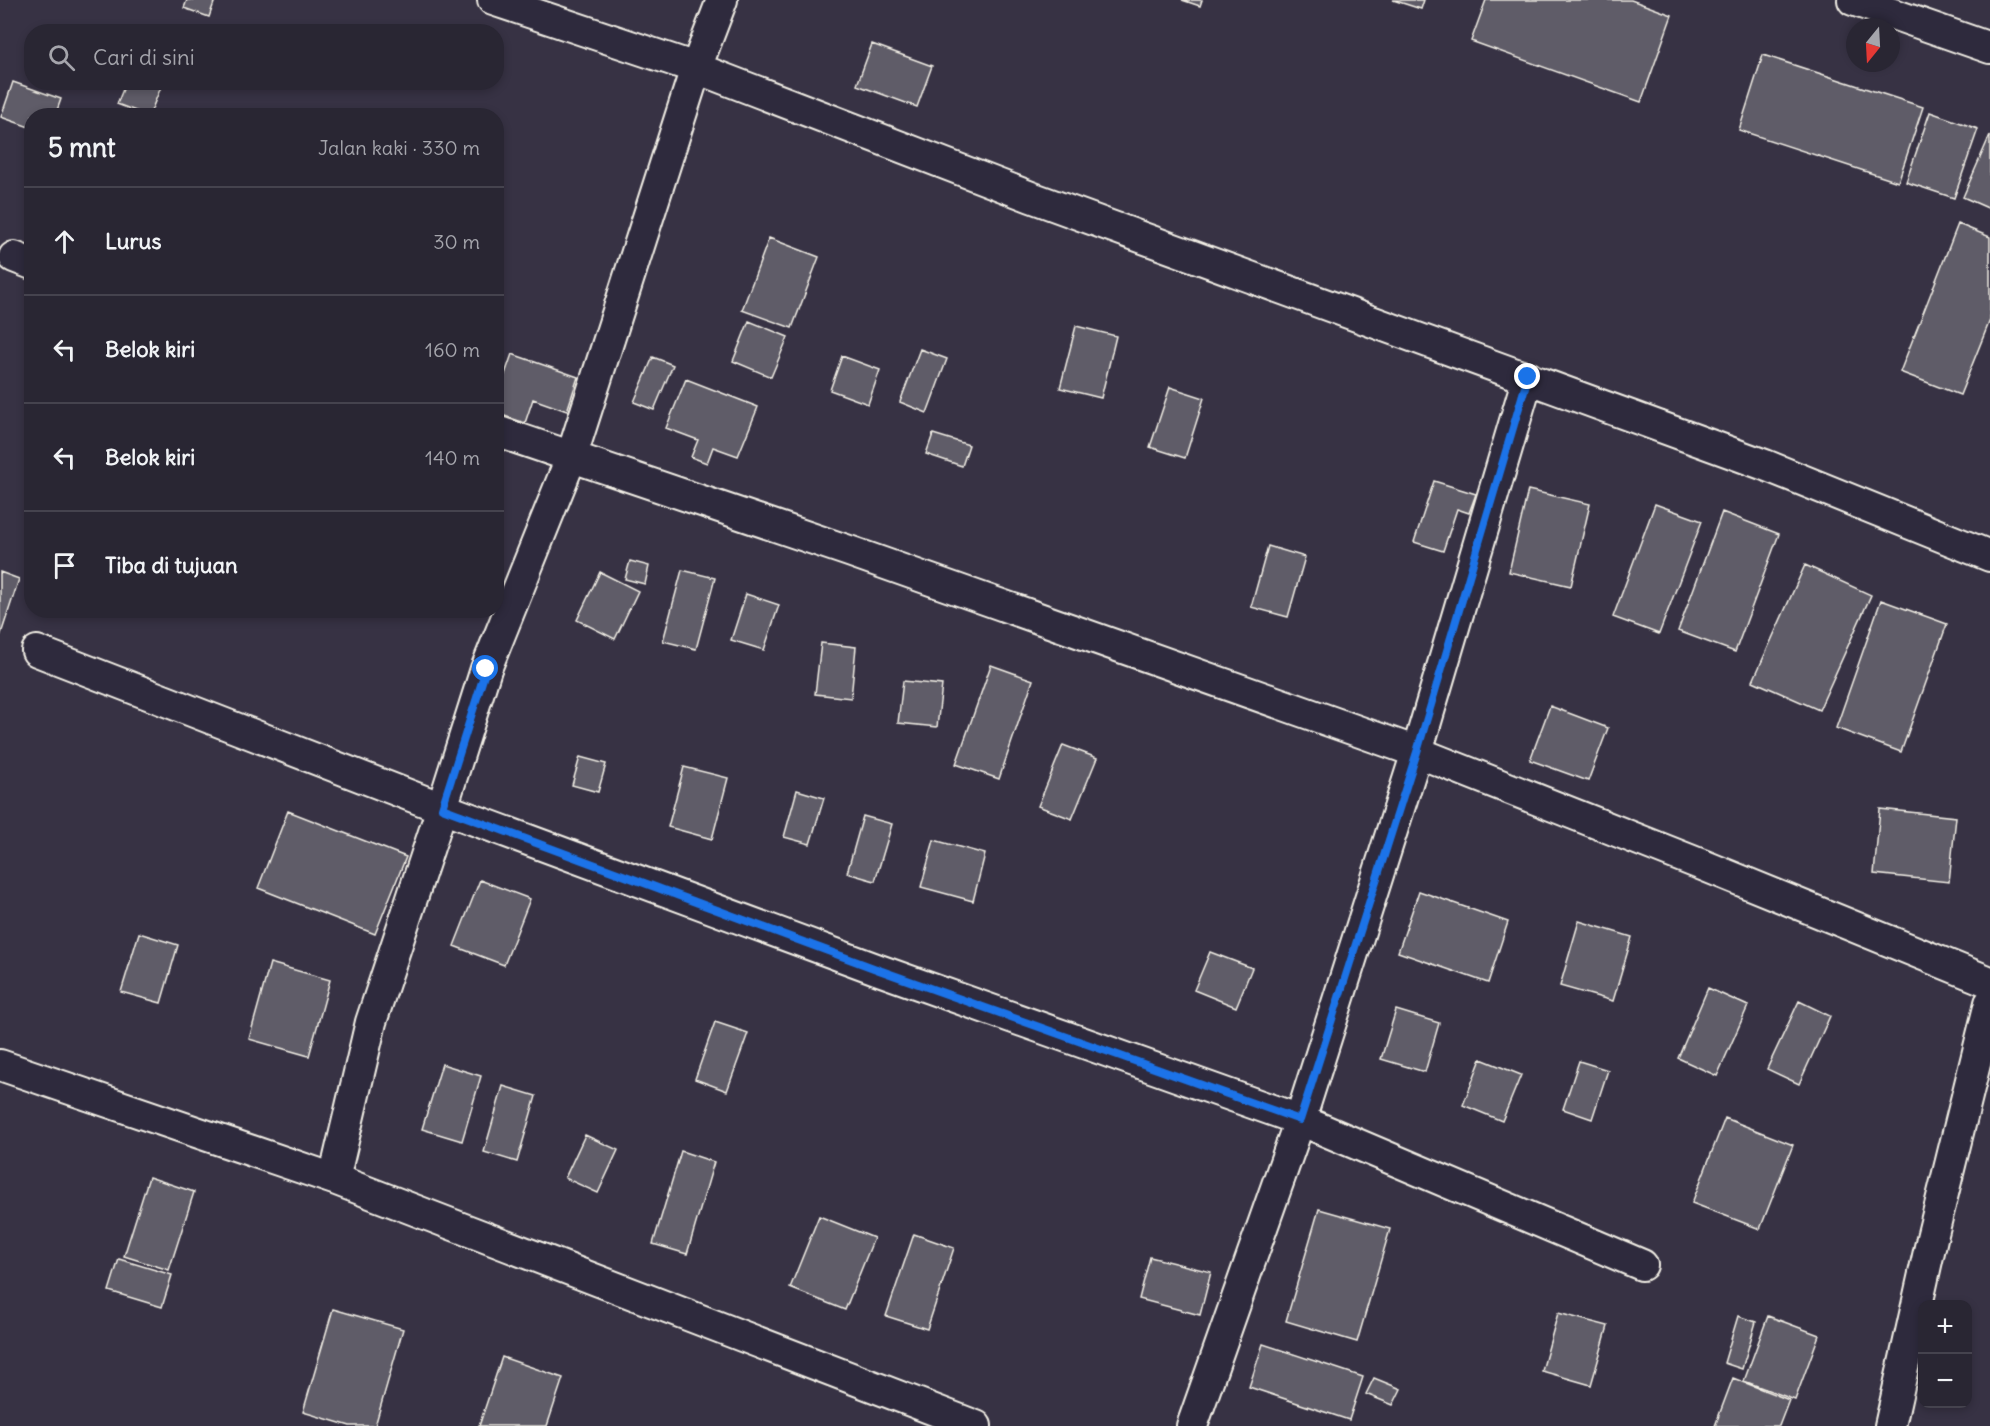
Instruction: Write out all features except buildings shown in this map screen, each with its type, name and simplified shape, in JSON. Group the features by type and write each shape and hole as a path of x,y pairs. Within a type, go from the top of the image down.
{"street":[{"path":"493,0 696,68 1031,197 1765,465 1990,556"},
{"path":"334,1179 371,1022 486,669 571,458 696,68 722,0"},
{"path":"1853,0 1990,48"},
{"path":"1192,1426 1300,1120 1417,752 1528,377"},
{"path":"504,434 849,551 1417,752 1990,982"},
{"path":"37,651 442,808 879,970 1300,1120 1642,1265"},
{"path":"1890,1426 1932,1238 1990,1003"},
{"path":"0,1065 334,1179 976,1426"}],"route":[{"path":"486,669 442,808 879,970 1300,1120 1417,752 1528,377"}]}
